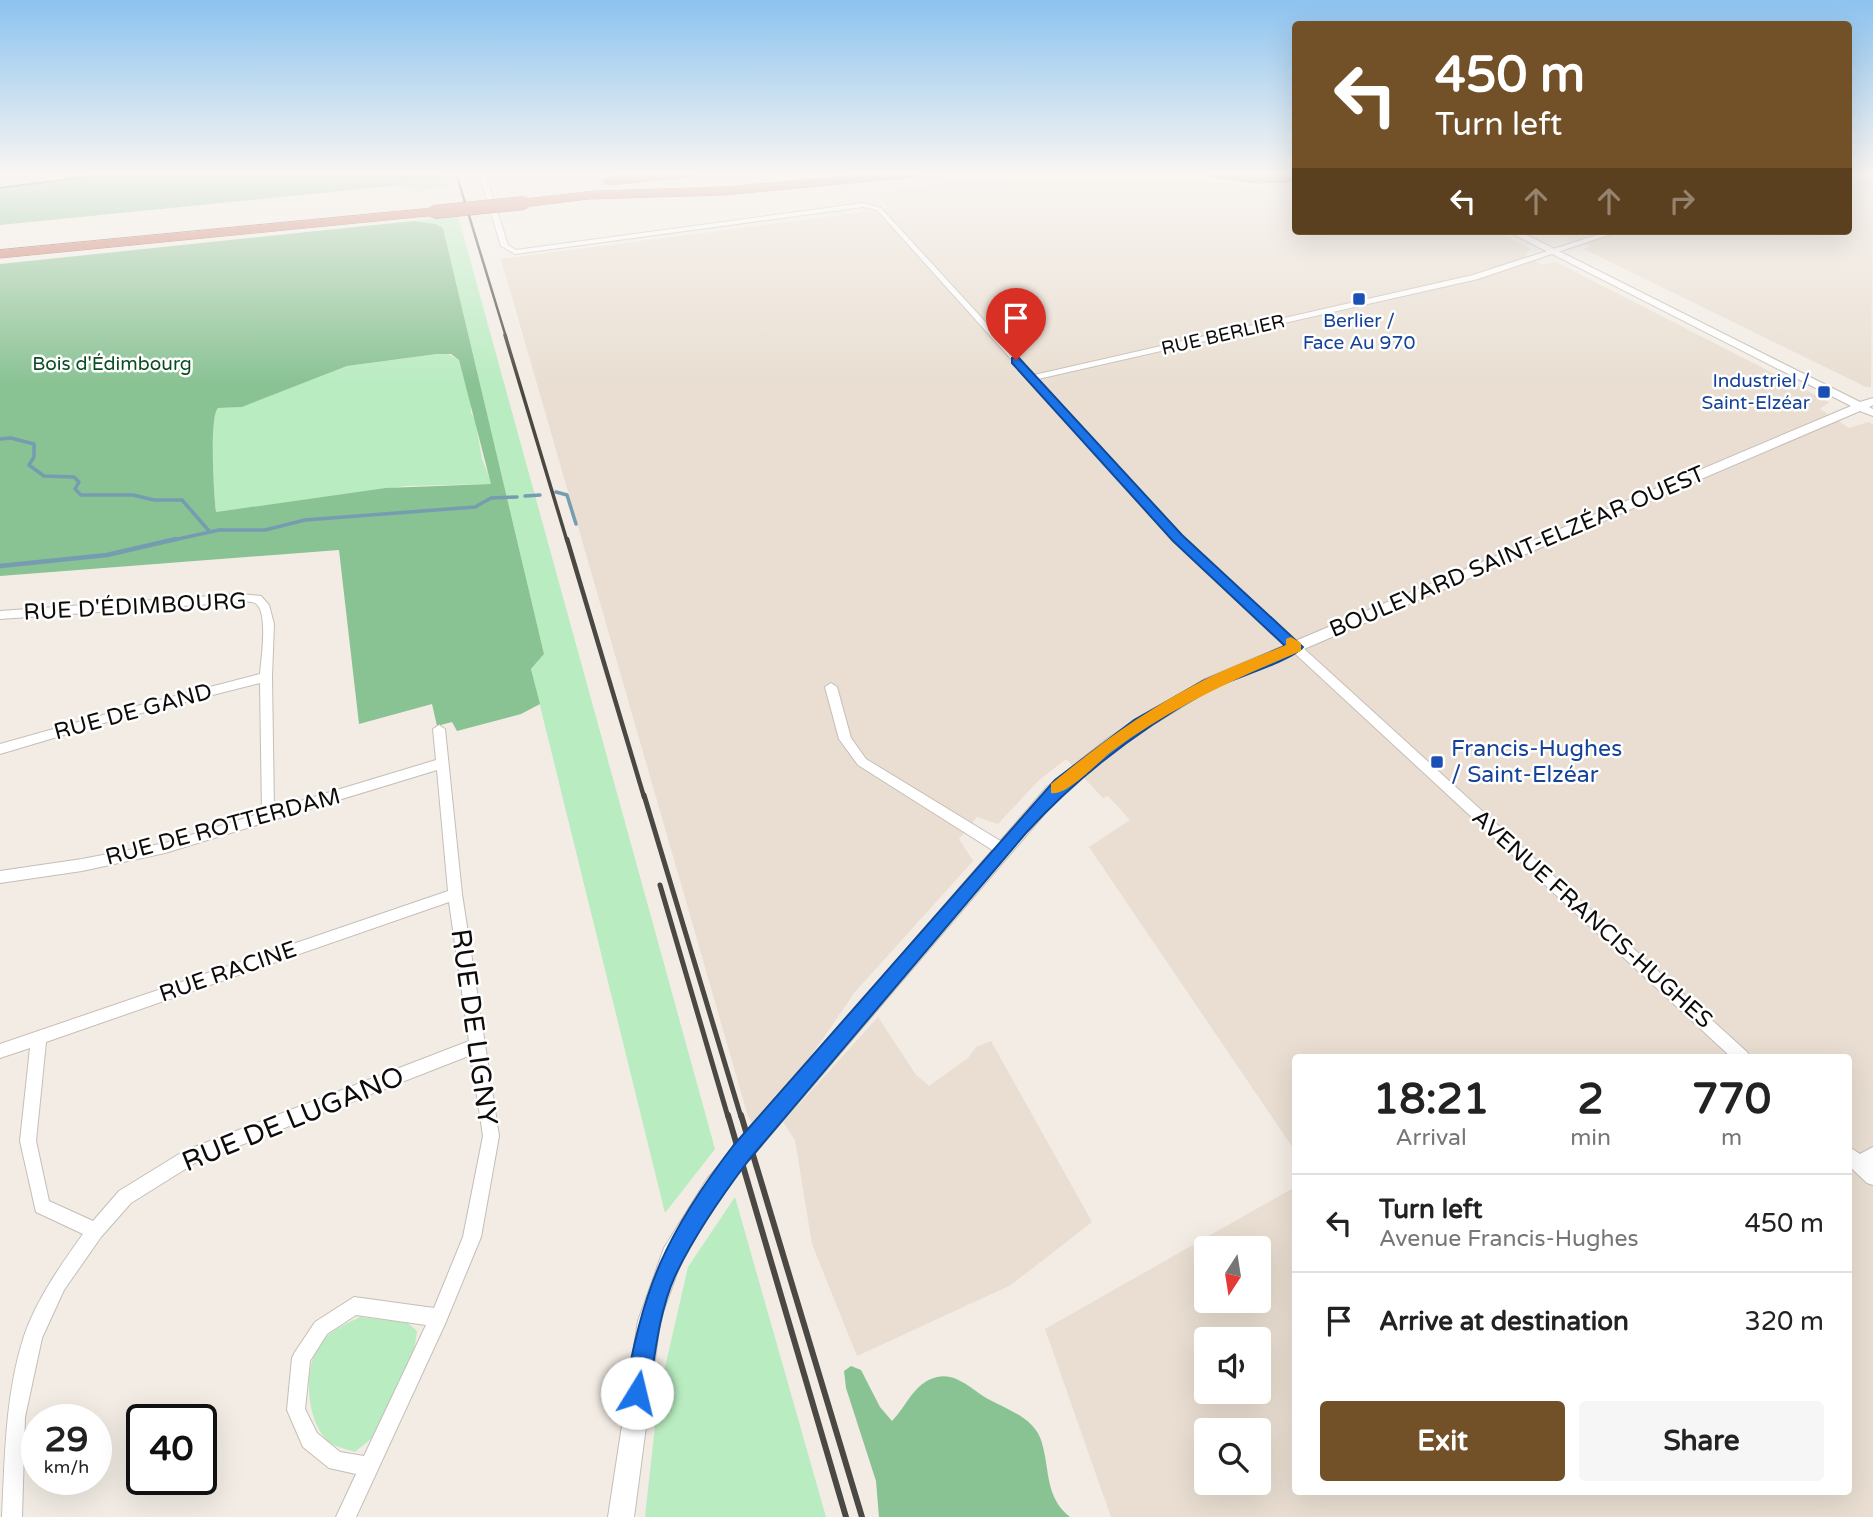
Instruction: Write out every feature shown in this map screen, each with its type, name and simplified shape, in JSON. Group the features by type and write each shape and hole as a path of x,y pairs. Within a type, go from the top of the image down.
{"highway":[{"path":"0,254 105,244"}],"street":[{"name":"AVENUE FRANCIS-HUGHES","path":"504,244 515,252 576,244"},
{"name":"AVENUE FRANCIS-HUGHES","path":"909,244 1186,547 1739,1054"},
{"path":"1538,244 1867,404"},
{"path":"1556,244 1867,404 1873,413"},
{"name":"RUE BERLIER","path":"1032,379 1464,279 1578,244"},
{"name":"BOULEVARD SAINT-ELZÉAR OUEST","path":"621,1517 646,1336 664,1274 686,1231 740,1153 1061,784 1130,731 1208,684 1867,404"},
{"name":"RUE D'ÉDIMBOURG","path":"0,615 239,598 257,599 264,605 269,624 266,677 268,817"},
{"name":"RUE DE GAND","path":"0,749 266,677"},
{"path":"831,687 845,739 862,762 1002,849"},
{"name":"RUE DE LIGNY","path":"346,1517 439,1318 472,1237 491,1136 455,894 439,729"},
{"name":"RUE DE ROTTERDAM","path":"0,877 82,865 165,848 443,763"},
{"name":"RUE RACINE","path":"0,1051 455,894"},
{"path":"39,1037 28,1141 42,1206 95,1231"},
{"name":"RUE DE LUGANO","path":"12,1517 16,1417 33,1337 58,1284 95,1231 125,1197 190,1157 478,1045"},
{"path":"1860,1158 1873,1177"},
{"path":"370,1468 336,1461 310,1440 296,1410 301,1358 321,1328 354,1306 439,1318"}],"shaded area":[{"path":"618,244 1521,244 1531,249 1525,254 1541,265 1556,262 1829,402 1820,409 1849,428 1868,422 1873,424 1873,1517 1111,1517 1045,1329 1194,1244 1194,1313 1271,1313 1271,1236 1209,1236 1292,1189 1292,1495 1852,1495 1852,1054 1292,1054 1292,1147 1089,847 1130,820 1108,796 1103,798 1066,759 1038,781 998,824 977,817 959,839 973,861 855,992 757,1134 747,1113 501,259"},
{"path":"1584,244 1872,244 1871,387 1866,387 1584,249 1590,246"},
{"path":"878,1017 916,1075 929,1086 968,1058 976,1047 991,1041 1092,1222 1011,1285 857,1356 812,1244 795,1140 783,1122"}],"green space":[{"name":"Bois d'Édimbourg","path":"194,244 447,244 544,654 531,669 540,704 521,714 457,731 452,722 437,726 432,704 359,724 339,550 0,576 0,264","holes":["437,354 451,354 459,360 491,484 386,488 216,512 213,441 218,408 242,407 347,366"]},
{"path":"447,244 466,244 715,1149 665,1213 531,669 544,654"},
{"path":"446,353 459,360 471,402 471,413 475,419 482,459 492,484 406,486 216,512 213,440 218,408 242,407 347,366"},
{"path":"735,1197 826,1517 645,1517 658,1398 688,1267"},
{"path":"360,1317 408,1323 417,1331 407,1371 386,1416 372,1438 355,1452 332,1444 321,1433 311,1407 309,1377 316,1350 323,1340 336,1329"},
{"path":"851,1366 861,1370 880,1407 892,1421 922,1384 944,1376 958,1380 1021,1416 1039,1434 1052,1492 1070,1517 879,1517 876,1481 846,1388 844,1371"}],"waterway":[{"path":"0,439 11,438 34,444 34,457 29,465 44,476 74,477 79,482 75,489 81,495 133,495 154,500 182,500 210,532"},
{"path":"556,492 567,495 576,524"},
{"path":"525,496 540,495"},
{"path":"210,532 265,530 305,520 475,507 491,498 517,497"},
{"path":"169,541 210,532"},
{"path":"0,566 107,555 176,539"}],"railway":[{"path":"478,244 506,337"},
{"path":"505,335 567,541"},
{"path":"567,539 644,797"},
{"path":"644,795 741,1117"},
{"path":"660,885 728,1117"},
{"path":"728,1115 846,1517"},
{"path":"741,1115 862,1517"}],"slow traffic":[{"path":"1057,788 1105,748 1152,716 1208,684 1296,647 1291,642"}],"place":[{"name":"Berlier / Face Au 970","path":"1359,299"},
{"name":"Industriel / Saint-Elzéar","path":"1824,392"},
{"name":"Francis-Hughes / Saint-Elzéar","path":"1437,762"}],"route":[{"path":"637,1393 646,1336 664,1274 703,1202 740,1153 1020,828 1061,784 1140,724 1208,684 1296,647 1186,547 1016,360"}]}
